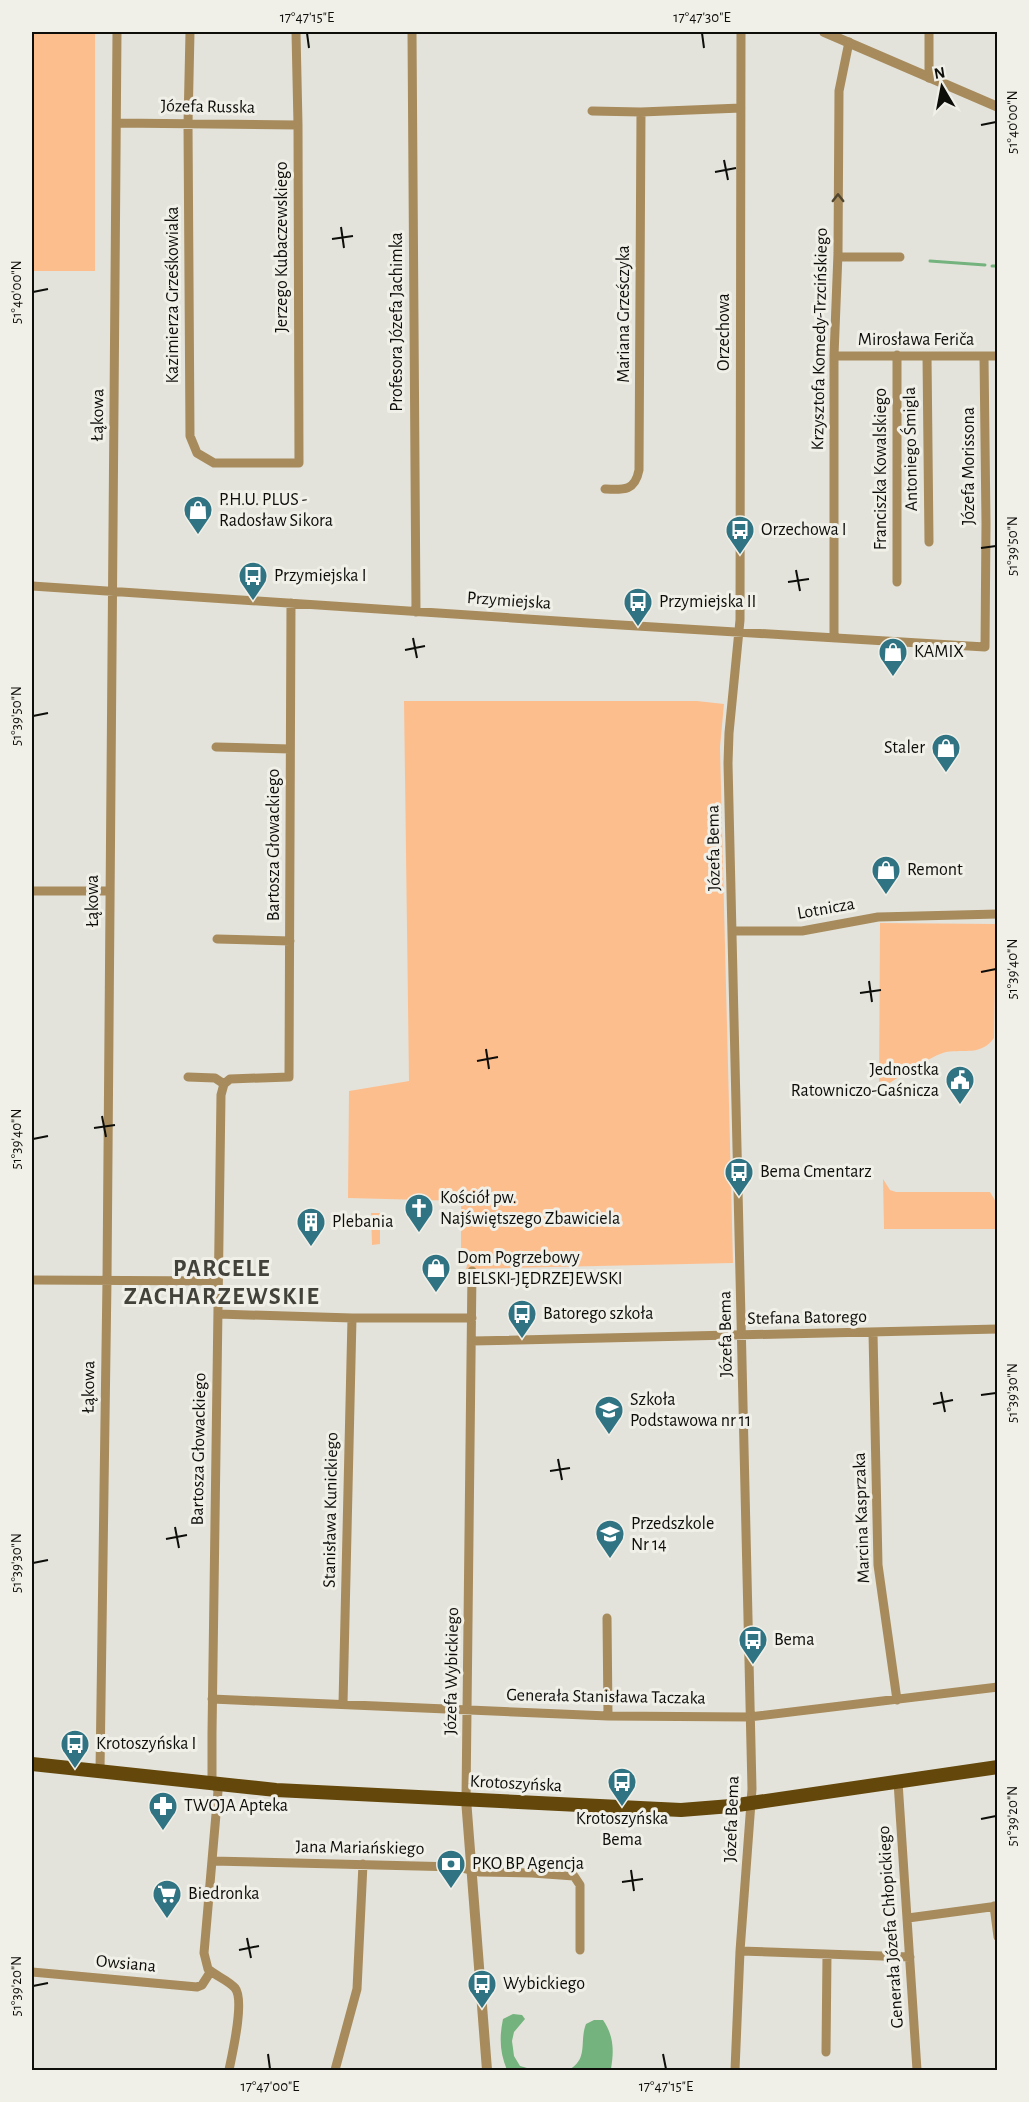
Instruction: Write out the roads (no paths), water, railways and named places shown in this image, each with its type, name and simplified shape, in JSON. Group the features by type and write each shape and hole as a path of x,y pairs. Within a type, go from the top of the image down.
{"main road":[{"name":"Krotoszyńska","path":"32,1764 214,1784 359,1795 681,1810 711,1809 998,1767"}],"street":[{"name":"Łąkowa","path":"100,1772 107,1280 117,32"},
{"name":"Kazimierza Grześkowiaka","path":"190,32 188,124 190,436 197,453 214,463 299,463"},
{"name":"Jerzego Kubaczewskiego","path":"296,32 299,463"},
{"name":"Profesora Józefa Jachimka","path":"412,32 416,612"},
{"name":"Orzechowa","path":"739,633 741,32"},
{"path":"824,32 998,107"},
{"path":"929,32 929,78"},
{"name":"Krzysztofa Komedy-Trzcińskiego","path":"834,637 834,356 838,257 839,91 849,42"},
{"path":"592,111 641,112 741,108"},
{"name":"Mariana Grześczyka","path":"605,489 626,489 632,486 636,482 639,470 641,112"},
{"name":"Józefa Russka","path":"118,123 298,124"},
{"path":"838,257 900,257"},
{"name":"Mirosława Feriča","path":"834,356 998,356"},
{"name":"Franciszka Kowalskiego","path":"897,356 897,582"},
{"name":"Antoniego Śmigla","path":"927,356 929,542"},
{"name":"Józefa Morissona","path":"984,356 985,647"},
{"name":"Przymiejska","path":"32,586 985,647"},
{"name":"Bartosza Głowackiego","path":"211,1971 206,1964 204,1953 218,1791 214,1784 212,1771 212,1699 221,1095 224,1084 230,1079 289,1077 291,603"},
{"name":"Józefa Bema","path":"735,2070 740,1951 752,1803 729,743 739,633"},
{"name":"Bartosza Głowackiego","path":"216,747 290,748"},
{"path":"32,891 110,891"},
{"name":"Lotnicza","path":"732,931 802,931 878,917 998,914"},
{"name":"Bartosza Głowackiego","path":"217,939 290,941"},
{"path":"188,1077 215,1078 224,1084"},
{"name":"Józefa Wybickiego","path":"472,1271 466,1799 487,2070"},
{"path":"32,1280 218,1281"},
{"path":"218,1314 352,1318 472,1318"},
{"name":"Stanisława Kunickiego","path":"343,1704 352,1318"},
{"name":"Stefana Batorego","path":"472,1341 998,1329"},
{"name":"Marcina Kasprzaka","path":"873,1333 878,1565 897,1700"},
{"path":"607,1618 608,1716"},
{"name":"Generała Stanisława Taczaka","path":"212,1699 608,1716 749,1717 998,1687"},
{"name":"Generała Józefa Chłopickiego","path":"898,1782 917,2070"},
{"name":"Jana Mariańskiego","path":"212,1861 458,1867 480,1872 574,1876 580,1885 580,1950"},
{"path":"335,2070 357,1989 363,1864"},
{"path":"908,1918 996,1906 998,1937"},
{"path":"740,1951 910,1957"},
{"path":"826,1955 826,2052"},
{"name":"Owsiana","path":"32,1971 197,1987 202,1985 211,1971"},
{"path":"211,1971 234,1987 238,1994 239,2006 229,2070"}],"waterway":[{"path":"930,261 985,265"},
{"path":"992,266 998,266"}],"place":[{"name":"P.H.U. PLUS - Radosław Sikora","path":"198,536"},
{"name":"Orzechowa I","path":"740,556"},
{"name":"Przymiejska I","path":"253,602"},
{"name":"Przymiejska II","path":"638,628"},
{"name":"KAMIX","path":"893,678"},
{"name":"Staler","path":"946,774"},
{"name":"Remont","path":"886,896"},
{"name":"Jednostka Ratowniczo-Gaśnicza","path":"960,1106"},
{"name":"Bema Cmentarz","path":"739,1198"},
{"name":"Kościół pw. Najświętszego Zbawiciela","path":"419,1234"},
{"name":"Plebania","path":"311,1248"},
{"name":"Dom Pogrzebowy BIELSKI-JĘDRZEJEWSKI","path":"436,1294"},
{"name":"Batorego szkoła","path":"522,1340"},
{"name":"Szkoła Podstawowa nr 11","path":"609,1436"},
{"name":"Przedszkole Nr 14","path":"610,1560"},
{"name":"Bema","path":"753,1666"},
{"name":"Krotoszyńska I","path":"75,1770"},
{"name":"Krotoszyńska Bema","path":"622,1808"},
{"name":"TWOJA Apteka","path":"163,1832"},
{"name":"PKO BP Agencja","path":"451,1890"},
{"name":"Biedronka","path":"167,1920"},
{"name":"Wybickiego","path":"482,2010"}],"district":[{"name":"PARCELE ZACHARZEWSKIE","path":"222,1283"}]}
